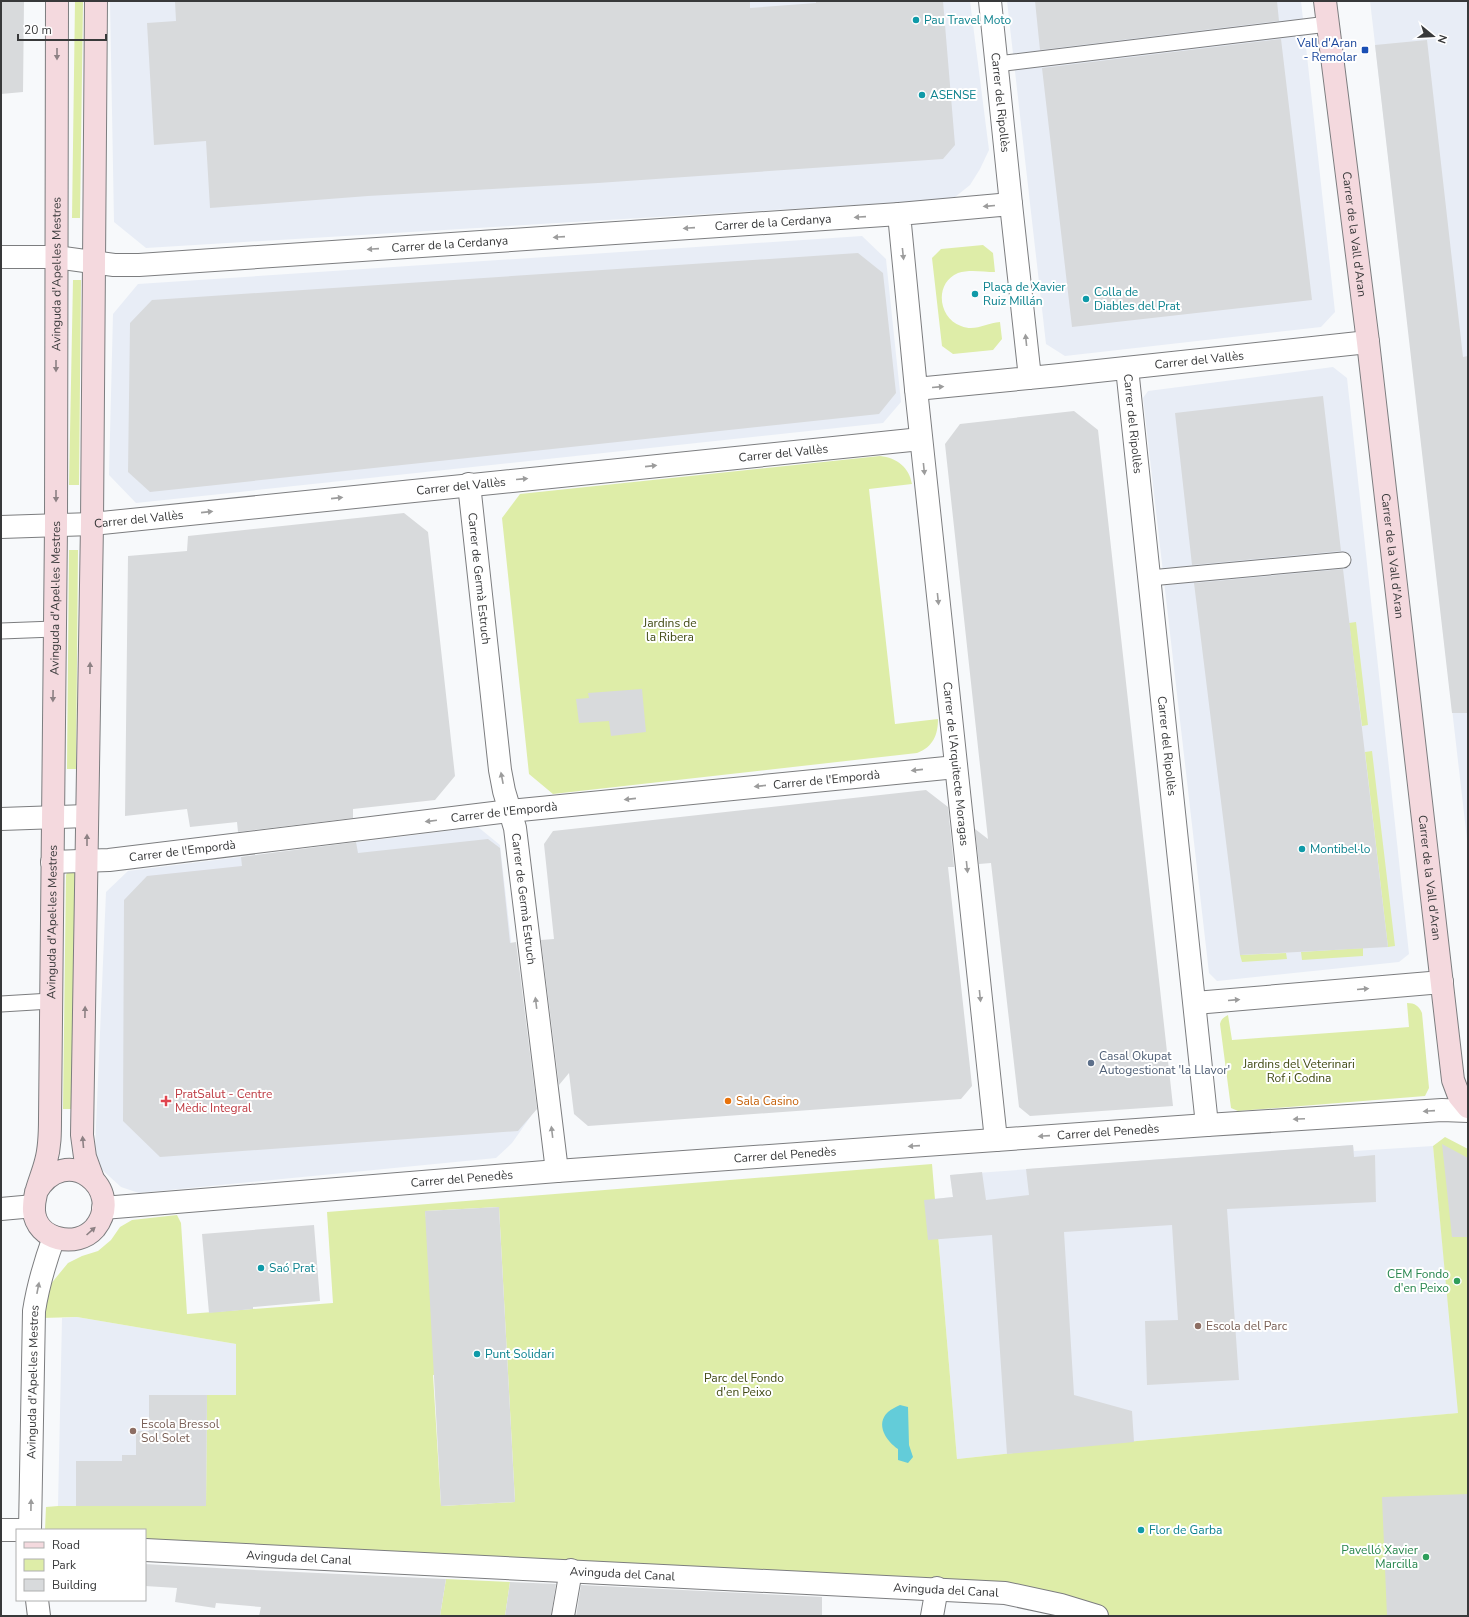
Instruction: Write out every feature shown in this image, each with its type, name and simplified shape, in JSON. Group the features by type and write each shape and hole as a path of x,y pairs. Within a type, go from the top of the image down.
{"street":[{"name":"Avinguda d'Apel·les Mestres","path":"35,1199 49,1145 56,526 57,1"},
{"path":"93,1180 80,1172 70,1169 59,1171 41,1182 35,1199 34,1213 38,1223 45,1232 54,1237 65,1240 85,1236 93,1230 99,1222 103,1208 101,1192 93,1180 85,1157 82,1135 92,524 96,1"},
{"name":"Carrer del Ripollès","path":"990,1 1011,204"},
{"name":"Carrer de la Vall d'Aran","path":"1325,1 1368,342 1453,1080 1459,1096 1468,1107"},
{"path":"1011,204 1030,378 916,389 899,214 1011,204"},
{"name":"Carrer de la Cerdanya","path":"1,257 56,257 94,263 139,265 899,214"},
{"name":"Carrer del Vallès","path":"1030,378 1368,342"},
{"name":"Carrer del Ripollès","path":"1127,368 1207,1125"},
{"name":"Carrer de l'Arquitecte Moragas","path":"916,389 996,1140"},
{"name":"Carrer del Vallès","path":"1,527 92,524 921,438"},
{"name":"Carrer de Germà Estruch","path":"469,484 500,770 515,828 556,1171"},
{"name":"Carrer de l'Empordà","path":"52,862 109,860 510,811 956,767"},
{"path":"1,819 88,816"},
{"path":"1195,1003 1442,982"},
{"name":"Carrer del Penedès","path":"103,1208 556,1171 1207,1125 1442,1110 1468,1111"},
{"path":"1,1209 35,1199"},
{"name":"Avinguda d'Apel·les Mestres","path":"30,1529 34,1311 40,1277 54,1237"},
{"path":"1,1530 16,1530"},
{"name":"Avinguda del Canal","path":"146,1550 1005,1592 1061,1605 1097,1616"},
{"path":"563,1616 571,1570"},
{"path":"932,1616 937,1588"},
{"path":"37,1601 39,1616"}],"lane":[{"path":"997,64 1328,24"},
{"path":"1150,578 1343,560"},
{"path":"1,631 54,629"},
{"path":"1,1004 51,1001"}],"shaded area":[{"path":"110,1 970,1 989,150 970,185 955,197 939,200 146,248 114,222"},
{"path":"1007,1 1301,1 1335,312 1321,327 1065,356 1046,344"},
{"path":"1370,1 1468,1 1468,848 1411,352"},
{"path":"862,236 886,259 901,402 883,423 136,503 109,475 113,314 138,284"},
{"path":"1333,367 1347,378 1409,954 1399,962 1217,981 1209,973 1143,398 1148,391"},
{"path":"478,827 500,845 531,1116 512,1143 496,1158 139,1193 121,1187 99,1167 95,1150 106,892 128,871"},
{"name":"Escola del Parc","path":"1353,1145 1354,1151 1433,1146 1459,1413 1068,1447 957,1459 935,1199 953,1197 950,1175"},
{"name":"Escola Bressol Sol Solet","path":"77,1317 236,1344 236,1395 207,1395 206,1506 58,1506 62,1318"}],"green space":[{"path":"75,1 83,1 80,218 72,218"},
{"path":"983,245 993,253 995,272 972,271 958,273 950,278 945,284 942,292 942,300 947,316 953,322 966,328 976,328 1000,322 1002,339 993,350 953,354 942,346 932,258 941,249"},
{"path":"73,280 81,280 79,485 69,485"},
{"name":"Jardins de la Ribera","path":"880,456 892,459 901,464 908,473 912,484 869,489 895,724 938,719 936,735 931,744 917,753 553,794 529,774 502,518 520,494"},
{"path":"69,550 78,550 76,769 67,769"},
{"path":"1356,622 1368,725 1362,726 1349,623"},
{"path":"1372,751 1395,946 1388,947 1365,752"},
{"path":"68,871 73,871 76,874 72,1109 63,1109 66,875"},
{"path":"1363,948 1363,956 1302,960 1301,952"},
{"path":"1286,953 1287,959 1242,962 1240,955"},
{"name":"Jardins del Veterinari Rof i Codina","path":"1407,1003 1416,1005 1420,1008 1422,1013 1429,1088 1425,1096 1238,1111 1231,1108 1220,1024 1222,1019 1228,1015 1232,1040 1409,1027"},
{"name":"Parc del Fondo d'en Peixo","path":"1445,1137 1468,1149 1468,1616 1074,1616 1000,1602 551,1580 435,1576 146,1560 146,1529 45,1529 46,1507 206,1506 207,1395 236,1395 236,1344 77,1317 42,1318 45,1291 68,1263 82,1256 98,1251 111,1240 120,1227 132,1220 177,1215 181,1223 187,1314 333,1303 327,1212 932,1164 957,1459 1068,1447 1458,1413 1433,1146","holes":["499,1207 515,1502 441,1506 433,1375 449,1374 425,1211"]},
{"path":"446,1579 510,1582 505,1616 440,1616"}],"water":[{"path":"900,1405 908,1407 909,1445 913,1457 908,1463 898,1460 898,1449 886,1437 882,1427 884,1417 888,1412"}],"building":[{"path":"1,1 24,1 23,92 1,94"},
{"path":"175,1 750,1 750,8 816,3 816,1 943,1 955,145 943,159 598,183 368,196 210,208 206,141 154,145 147,23 176,21"},
{"path":"1035,1 1277,1 1279,21 1040,50"},
{"path":"1281,39 1312,300 1072,327 1042,68"},
{"path":"1427,40 1463,357 1468,356 1468,713 1452,713 1375,45"},
{"path":"858,253 883,273 896,393 879,414 150,492 128,472 130,323 152,300"},
{"path":"1323,396 1341,551 1192,565 1175,413"},
{"path":"1074,411 1098,430 1173,1106 1030,1116 1019,1107 991,863 979,864 975,829 988,839 945,444 960,424"},
{"path":"404,513 428,532 455,776 435,800 353,809 353,818 238,832 237,822 190,827 187,809 125,816 128,556 187,551 188,536"},
{"name":"Montibel·lo","path":"1343,569 1388,947 1240,955 1194,583"},
{"path":"642,689 646,732 611,736 609,721 579,723 576,699 589,698 588,693"},
{"path":"926,790 948,807 954,867 948,867 972,1086 961,1099 588,1126 574,1114 569,1073 559,1085 541,940 554,939 544,844 553,831"},
{"path":"488,839 500,848 510,943 516,942 537,1109 518,1131 160,1157 123,1121 124,900 147,876 242,866 241,857 356,842 358,853"},
{"path":"1442,1144 1468,1158 1468,1237 1452,1237"},
{"path":"1353,1145 1354,1157 1375,1155 1376,1202 1227,1209 1239,1380 1147,1385 1145,1321 1178,1320 1172,1225 1064,1232 1074,1395 1132,1411 1134,1442 1007,1454 992,1235 928,1240 924,1200 953,1197 950,1175 982,1172 986,1200 1029,1195 1026,1169"},
{"name":"Punt Solidari","path":"499,1207 515,1502 441,1506 425,1211"},
{"name":"Saó Prat","path":"314,1225 320,1301 253,1307 253,1309 209,1313 202,1234"},
{"path":"149,1395 207,1395 206,1506 76,1506 76,1461 122,1461 122,1455 136,1455 136,1431 149,1431"},
{"name":"Pavelló Xavier Marcilla","path":"1468,1494 1468,1616 1387,1616 1382,1497"},
{"path":"146,1564 446,1579 440,1616 259,1616 261,1607 216,1603 215,1608 175,1602 177,1588 146,1586"},
{"path":"510,1582 556,1584 551,1616 505,1616"},
{"path":"581,1585 822,1597 822,1616 576,1616"}],"place":[{"name":"Pau Travel Moto","path":"916,20"},
{"name":"Vall d'Aran - Remolar","path":"1365,50"},
{"name":"ASENSE","path":"922,95"},
{"name":"Plaça de Xavier Ruiz Millán","path":"975,294"},
{"name":"Colla de Diables del Prat","path":"1086,299"},
{"name":"Montibel·lo","path":"1302,849"},
{"name":"Casal Okupat Autogestionat 'la Llavor'","path":"1091,1063"},
{"name":"PratSalut - Centre Mèdic Integral","path":"166,1101"},
{"name":"Sala Casino","path":"728,1101"},
{"name":"Saó Prat","path":"261,1268"},
{"name":"CEM Fondo d'en Peixo","path":"1457,1281"},
{"name":"Escola del Parc","path":"1198,1326"},
{"name":"Punt Solidari","path":"477,1354"},
{"name":"Escola Bressol Sol Solet","path":"133,1431"},
{"name":"Flor de Garba","path":"1141,1530"},
{"name":"Pavelló Xavier Marcilla","path":"1426,1557"}]}
